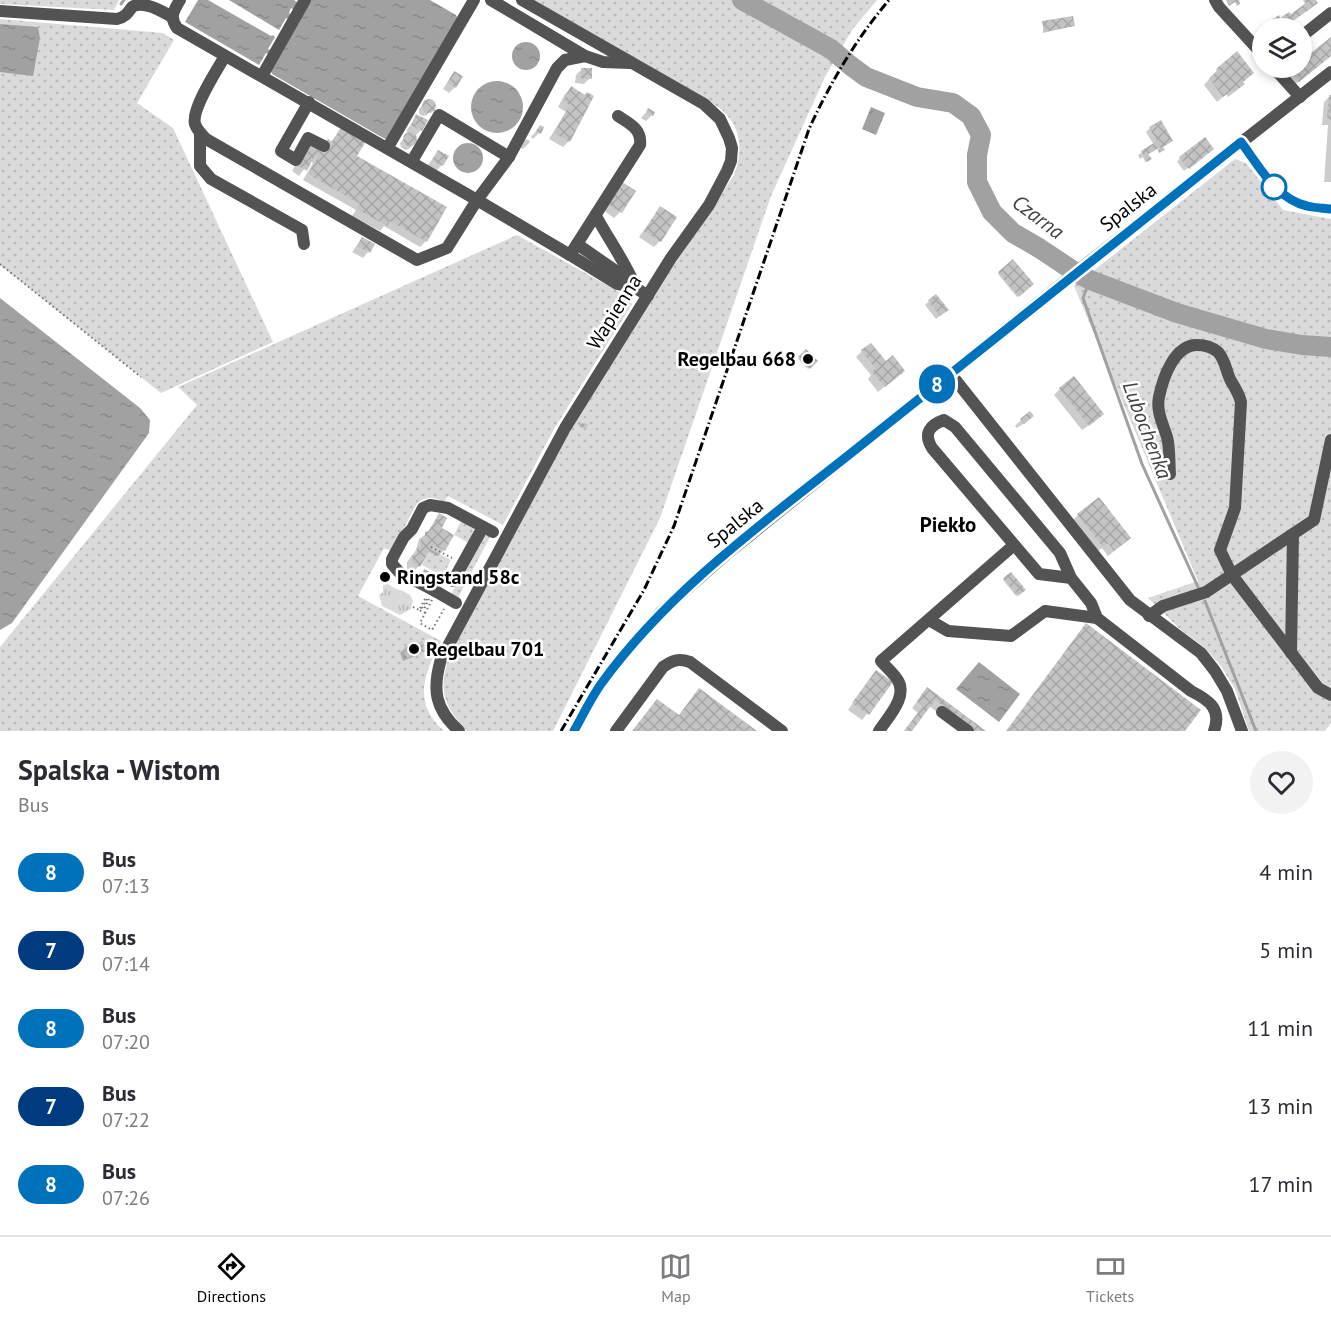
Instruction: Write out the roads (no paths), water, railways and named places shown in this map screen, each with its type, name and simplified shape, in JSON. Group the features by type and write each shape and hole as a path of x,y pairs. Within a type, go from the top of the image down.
{"street":[{"path":"172,17 180,0"},
{"path":"262,76 305,0"},
{"path":"388,147 474,0"},
{"path":"491,0 585,56 603,62 635,63"},
{"name":"Wapienna","path":"459,731 446,719 438,702 435,687 441,659 565,428 721,183 731,161 732,148 725,128 714,112 704,104 522,0"},
{"path":"1215,0 1252,43"},
{"path":"0,11 117,19 123,17 132,7 142,2 149,3 172,17 177,28 477,200 574,250 618,284 636,288 648,296"},
{"path":"1312,28 1331,13"},
{"path":"225,56 194,118 200,134 417,260 447,248 477,200 509,157 557,68 565,60 585,56"},
{"name":"Spalska","path":"574,731 600,685 661,612 728,553 1090,261 1331,72"},
{"path":"1283,78 1300,97"},
{"path":"309,102 281,151 296,159 308,138 324,146"},
{"path":"412,161 439,115 509,157"},
{"path":"574,250 639,145 640,134 637,129 618,116"},
{"path":"200,134 200,166 211,179 302,230 304,244"},
{"path":"1241,142 1274,187 1288,198 1306,206 1331,209"},
{"path":"596,216 620,260 628,269 636,288"},
{"path":"1170,474 1168,439 1160,420 1158,399 1167,371 1180,351 1189,345 1204,345 1218,352 1227,366 1241,402 1235,508 1220,550 1232,575 1318,688 1331,695"},
{"path":"950,373 1130,600 1194,647 1215,670 1227,691 1242,731"},
{"path":"1071,578 1039,574 932,448 927,434 930,427 944,420 956,427 1060,553 1071,578 1091,603 1097,618"},
{"path":"1149,616 1163,606 1206,592 1314,520 1331,440"},
{"path":"452,601 399,572 392,564 399,545 412,529 423,508 430,505 448,508 488,529 453,581"},
{"path":"399,561 410,540 412,529"},
{"path":"1292,653 1293,534"},
{"path":"879,731 897,704 902,690 899,681 881,661 1014,545"},
{"path":"929,620 948,631 1011,636 1045,611 1097,618 1191,691 1208,700 1217,720 1214,731"},
{"path":"616,731 663,668 672,661 681,659 690,662 782,731"},
{"path":"942,712 968,731"}],"water":[{"path":"198,0 208,0 271,36 273,35 275,37 268,49 272,51 270,55 266,53 259,65 185,22"},
{"path":"229,0 294,0 298,3 294,10 291,8 290,20 286,18 279,30"},
{"path":"309,0 430,0 456,15 458,20 389,138 385,139 272,74 270,67"},
{"path":"0,24 38,27 40,38 33,76 0,72"},
{"path":"526,42 536,46 540,56 536,66 526,70 516,66 512,56 516,46"},
{"path":"497,81 511,85 519,93 523,107 519,121 511,129 497,133 483,129 475,121 471,107 475,93 483,85"},
{"path":"871,107 885,113 876,135 862,129"},
{"path":"468,143 474,144 482,152 482,164 474,172 468,173 462,172 454,164 453,158 454,152 462,144"},
{"path":"0,298 140,408 150,420 149,433 12,623 0,630"},
{"path":"979,662 1020,694 999,722 956,689"}],"waterway":[{"path":"121,4 124,0"},
{"name":"Czarna","path":"742,0 831,49 866,77 917,97 953,103 971,116 981,135 977,155 977,182 992,212 1013,233 1075,272 1090,280 1177,313 1266,339 1331,347"},
{"name":"Lubochenka","path":"1090,280 1083,298 1142,464 1198,587"},
{"name":"Lubochenka","path":"1205,601 1256,731"}],"railway":[{"path":"561,731 644,590 674,526 809,129 844,62 889,0"}],"place":[{"name":"Regelbau 668","path":"808,359"},
{"name":"Ringstand 58c","path":"385,577"},
{"name":"Regelbau 701","path":"414,649"}],"district":[{"name":"Piekło","path":"948,525"}]}
